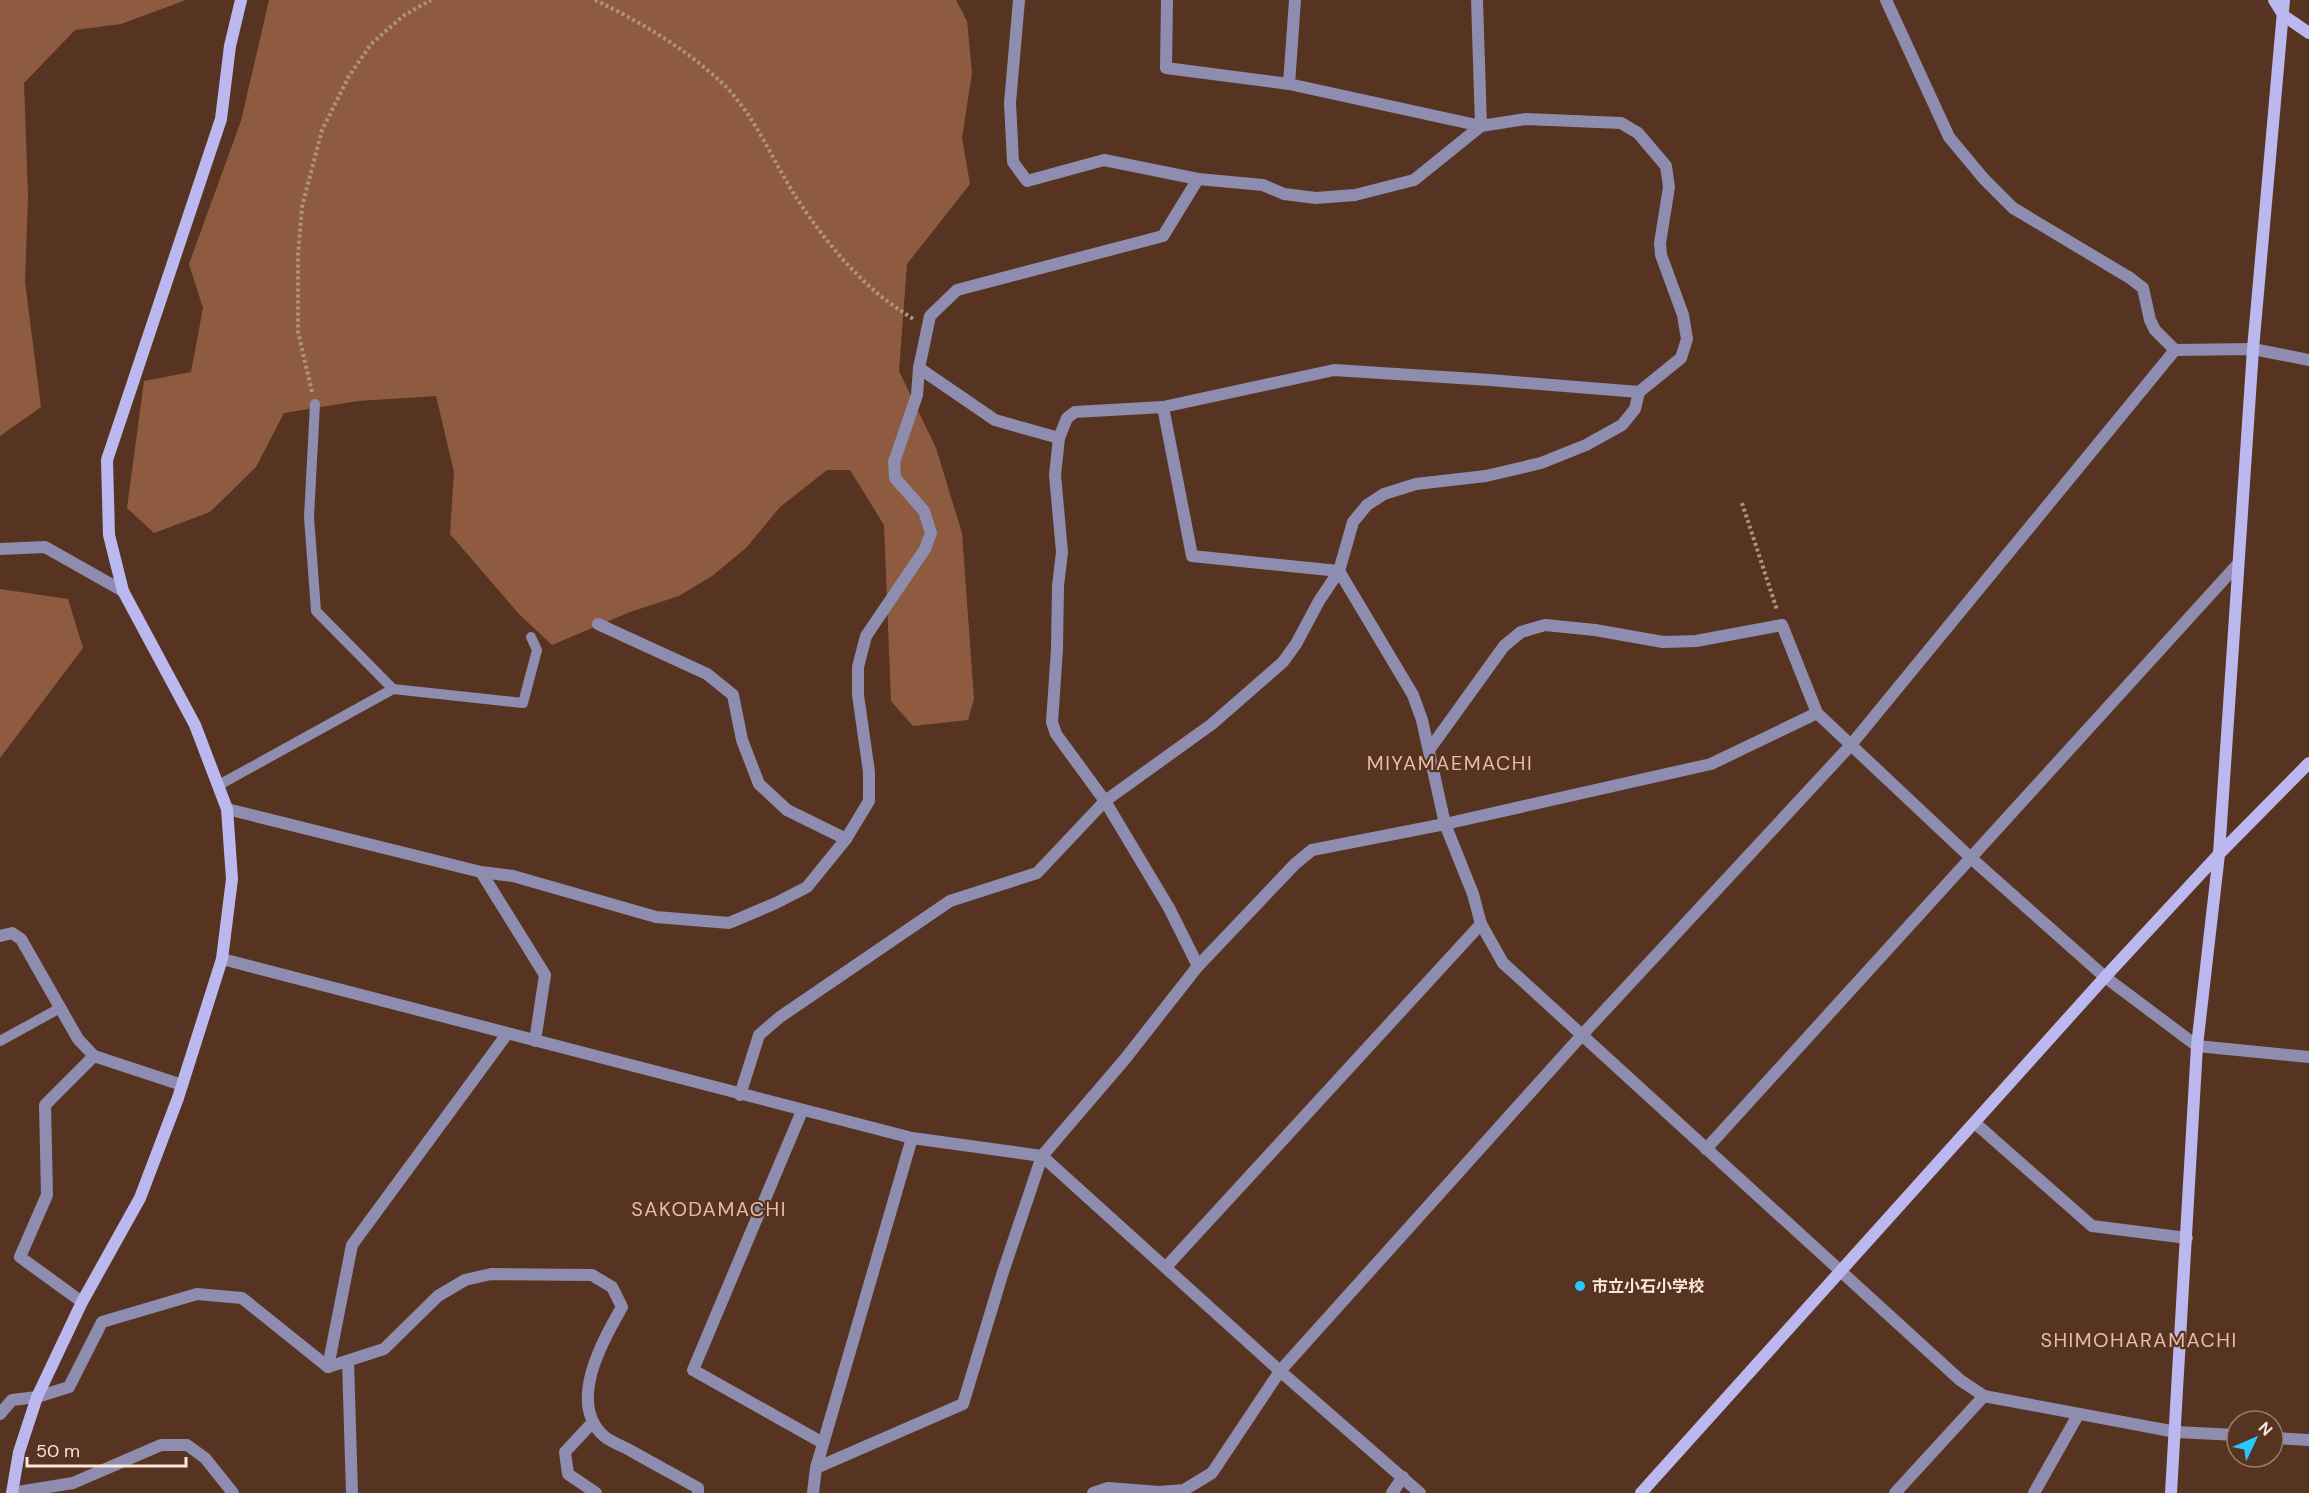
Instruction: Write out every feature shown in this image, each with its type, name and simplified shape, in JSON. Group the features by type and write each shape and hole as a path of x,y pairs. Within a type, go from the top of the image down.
{"street":[{"path":"233,1493 205,1458 187,1445 161,1445 73,1483 12,1493 19,1452 37,1396 82,1302 140,1198 182,1085 222,959 232,879 227,809 195,725 123,591 109,536 107,459 221,119 230,46 241,0"},
{"path":"1019,0 1010,103 1013,162 1027,181 1104,160 1198,179 1263,185 1284,194 1316,198 1355,195 1414,180 1481,126"},
{"path":"740,1095 759,1035 780,1017 950,901 1037,873 1105,801 1212,724 1283,662 1339,571 1353,522 1367,505 1384,494 1416,484 1486,476 1541,463 1586,445 1622,425 1635,410 1639,392 1681,358 1687,339 1683,315 1661,255 1660,243 1670,187 1666,166 1638,133 1621,123 1526,119 1481,126 1289,84 1166,68 1167,0"},
{"path":"1289,84 1295,0"},
{"path":"1477,0 1481,126"},
{"path":"1886,0 1949,137 1984,179 2013,208 2144,288 2150,320 2155,330 2175,351 2253,349 2309,360"},
{"path":"2274,0 2284,16 2309,33"},
{"path":"2171,1493 2197,1046 2219,854 2253,349 2284,0"},
{"path":"227,809 481,872 513,876 656,918 729,922 776,903 807,886 846,839 869,801 869,772 858,694 858,667 866,636 925,549 930,533 924,511 895,478 894,462 917,395 919,368 930,316 957,290 1163,236 1198,179"},
{"path":"1093,1493 1108,1488 1159,1492 1184,1490 1212,1473 1280,1371 1582,1035 1850,746 2175,351"},
{"path":"919,368 995,420 1059,438"},
{"path":"1198,966 1169,908 1105,801 1056,734 1052,722 1058,585 1062,552 1055,475 1059,438 1067,418 1075,412 1162,407 1334,370 1639,392"},
{"path":"1162,407 1192,556 1339,571"},
{"path":"0,549 45,547 123,591"},
{"path":"1706,1149 2237,565"},
{"path":"1339,571 1413,695 1422,720 1445,824 1473,894 1481,924 1503,963 1960,1380 1984,1396 2176,1432 2225,1435"},
{"path":"598,624 707,674 733,695 742,740 759,784 787,810 846,839"},
{"path":"1428,750 1504,646 1521,632 1545,625 1595,630 1663,642 1696,641 1782,626 1817,713 1971,858 2105,977 2197,1046 2309,1057"},
{"path":"816,1468 963,1404 1002,1275 1042,1156 1125,1059 1198,966 1295,864 1312,850 1445,824 1711,764 1817,713"},
{"path":"1641,1493 2105,977 2219,854 2309,763"},
{"path":"481,872 545,975 535,1041"},
{"path":"1166,1267 1481,924"},
{"path":"0,936 12,933 21,939 78,1039 94,1056 182,1085"},
{"path":"222,959 912,1138 1042,1156 1280,1371 1420,1493"},
{"path":"328,1367 352,1245 507,1034"},
{"path":"82,1302 20,1257 47,1195 45,1105 94,1056"},
{"path":"802,1111 693,1370 823,1443"},
{"path":"1975,1123 2092,1226 2187,1238"},
{"path":"813,1493 816,1468 912,1138"},
{"path":"328,1367 384,1349 438,1296 465,1280 491,1274 592,1275 612,1287 622,1307 606,1334 592,1366 588,1402 593,1422 605,1437 698,1488 699,1493"},
{"path":"0,1414 12,1400 69,1388 102,1322 197,1294 242,1298 328,1367"},
{"path":"348,1361 352,1493"},
{"path":"1895,1493 1984,1396"},
{"path":"2034,1493 2078,1415"},
{"path":"593,1422 565,1452 568,1474 596,1493"},
{"path":"2285,1439 2309,1440"},
{"path":"1392,1493 1403,1477"}],"lane":[{"path":"315,404 309,517 316,611 393,689"},
{"path":"219,785 393,689 523,704 537,650 531,637"},
{"path":"0,1041 60,1008"}],"path":[{"path":"315,404 298,332 298,255 302,207 322,130 349,76 371,44 403,16 431,0"},
{"path":"595,0 616,10 678,48 722,83 747,116 821,234 875,291 926,329"},
{"path":"1742,503 1782,626"}],"shaded area":[{"path":"0,0 186,0 121,24 75,30 24,83 28,197 25,282 41,407 0,436"},
{"path":"269,0 956,0 967,21 972,73 962,138 970,184 907,264 899,371 936,448 962,533 974,699 968,720 913,726 891,701 884,525 850,470 827,470 780,507 746,548 712,576 679,596 630,612 552,645 519,614 450,534 454,472 436,396 358,401 284,413 256,467 210,512 154,533 127,508 144,381 191,372 203,308 189,264 241,121"},
{"path":"0,589 68,599 83,648 0,758"}],"place":[{"name":"市立小石小学校","path":"1580,1286"}],"district":[{"name":"MIYAMAEMACHI","path":"1450,763"},
{"name":"SAKODAMACHI","path":"709,1209"},
{"name":"SHIMOHARAMACHI","path":"2139,1340"}]}
